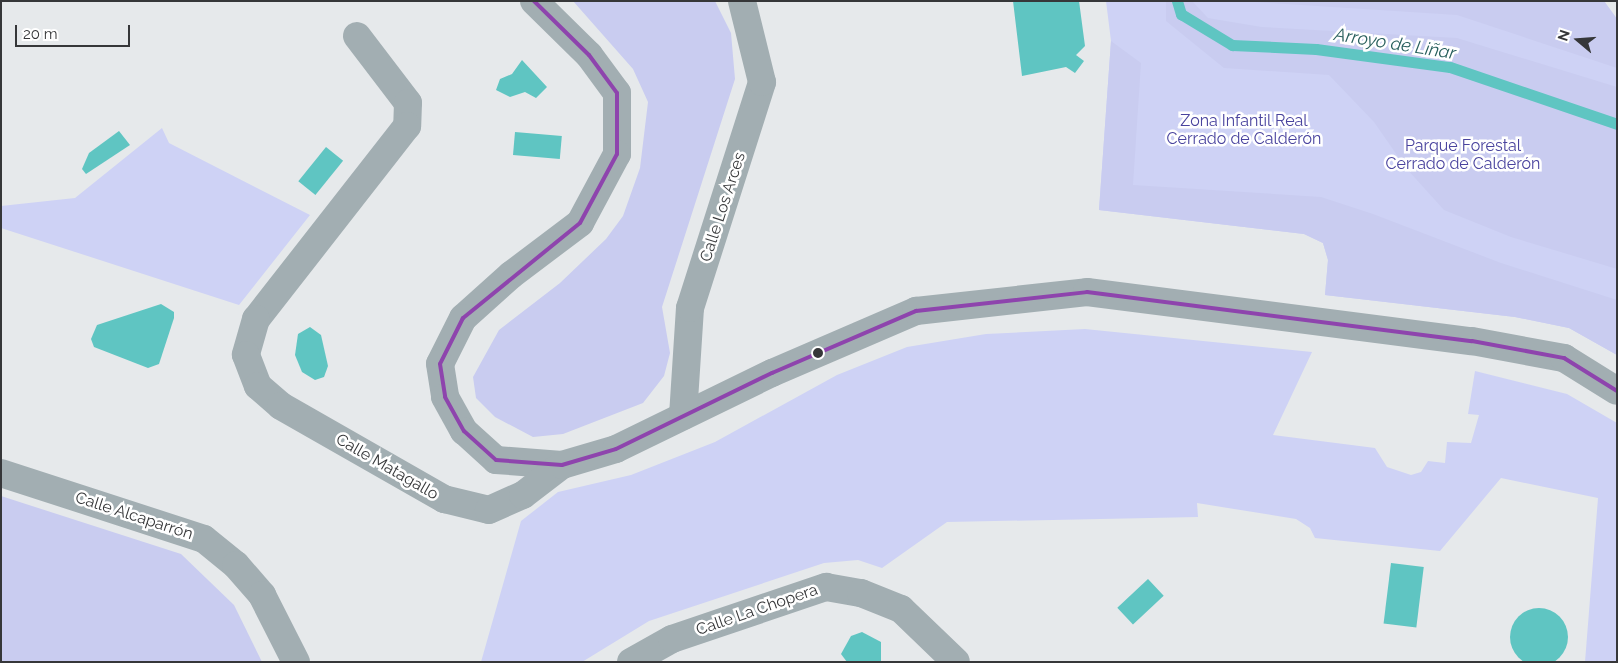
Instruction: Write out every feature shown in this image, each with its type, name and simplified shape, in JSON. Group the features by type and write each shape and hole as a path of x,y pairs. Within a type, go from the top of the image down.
{"street":[{"path":"534,1 589,55 618,93 616,154 580,223 510,275 464,318 440,364 445,396 464,432 496,460 562,466 616,449 684,416 916,311 1088,292 1491,344 1564,358 1617,391"},
{"name":"Calle Los Arces","path":"684,416 690,308 762,82 742,1"},
{"name":"Calle Matagallo","path":"357,36 408,103 407,126 256,319 246,355 258,386 281,406 444,499 489,510 523,494 562,466"},
{"name":"Calle Alcaparrón","path":"1,473 204,539 236,564 262,595 296,662"},
{"name":"Calle La Chopera","path":"630,662 672,639 826,587 861,593 902,610 956,662"}],"green space":[{"path":"573,1 715,1 731,33 735,79 662,307 670,353 664,376 643,403 563,434 533,437 495,417 476,398 473,377 499,330 560,283 606,239 623,216 640,168 648,102 633,69"},
{"name":"Parque Forestal Cerrado de Calderón","path":"1106,1 1604,1 1617,19 1617,355 1569,328 1515,317 1325,295 1328,260 1323,243 1304,234 1099,210 1111,41"},
{"path":"1166,1 1192,1 1208,18 1262,27 1457,38 1617,87 1617,269 1511,237 1444,210 1406,168 1374,122 1329,75 1224,68 1166,21"},
{"path":"1239,1 1604,1 1617,19 1617,68 1457,15"},
{"path":"1111,41 1141,63 1133,185 1321,197 1373,214 1501,263 1617,300 1617,355 1569,328 1515,317 1325,295 1328,260 1323,243 1304,234 1099,210"},
{"path":"162,128 169,143 310,215 239,305 1,228 1,206 75,198"},
{"path":"1085,329 1312,352 1273,435 1375,448 1387,467 1411,475 1421,472 1428,461 1445,463 1447,442 1471,443 1479,415 1468,414 1475,371 1567,394 1617,423 1617,662 1585,662 1598,498 1501,478 1440,551 1315,538 1310,528 1296,519 1197,503 1198,517 947,522 882,568 858,560 824,563 649,621 582,662 481,662 521,521 558,492 631,475 715,442 837,375 907,347 986,334"},
{"path":"1,496 181,554 234,605 262,662 1,662"}],"shaded area":[{"path":"1013,1 1079,1 1085,46 1076,55 1084,61 1075,73 1066,67 1022,76"},
{"path":"522,60 547,87 536,98 525,92 510,97 496,90 500,79 512,74"},
{"path":"119,131 130,145 86,174 82,169 89,153"},
{"path":"515,132 562,136 560,159 513,155"},
{"path":"326,147 343,161 315,195 298,181"},
{"path":"161,304 174,312 174,318 159,364 148,368 94,347 91,339 97,325"},
{"path":"310,327 321,335 328,366 324,377 315,380 302,372 295,355 298,334"},
{"path":"1391,563 1424,567 1416,628 1384,624"},
{"path":"1148,579 1164,596 1133,624 1117,608"},
{"path":"1533,608 1545,608 1555,612 1564,621 1568,643 1560,658 1545,666 1533,666 1523,662 1514,653 1510,643 1510,631 1514,621 1523,612"},
{"path":"862,632 881,642 881,662 847,662 841,654 851,636"}],"waterway":[{"name":"Arroyo de Liñar","path":"1177,1 1181,14 1232,45 1316,49 1450,67 1617,124"}],"transit line":[{"path":"534,1 589,55 617,93 617,154 580,223 463,318 440,364 445,397 464,431 496,460 562,465 616,449 772,373 916,311 1087,292 1472,341 1564,358 1617,391"}],"park label":[{"name":"Zona Infantil Real Cerrado de Calderón","path":"1244,130"}]}
